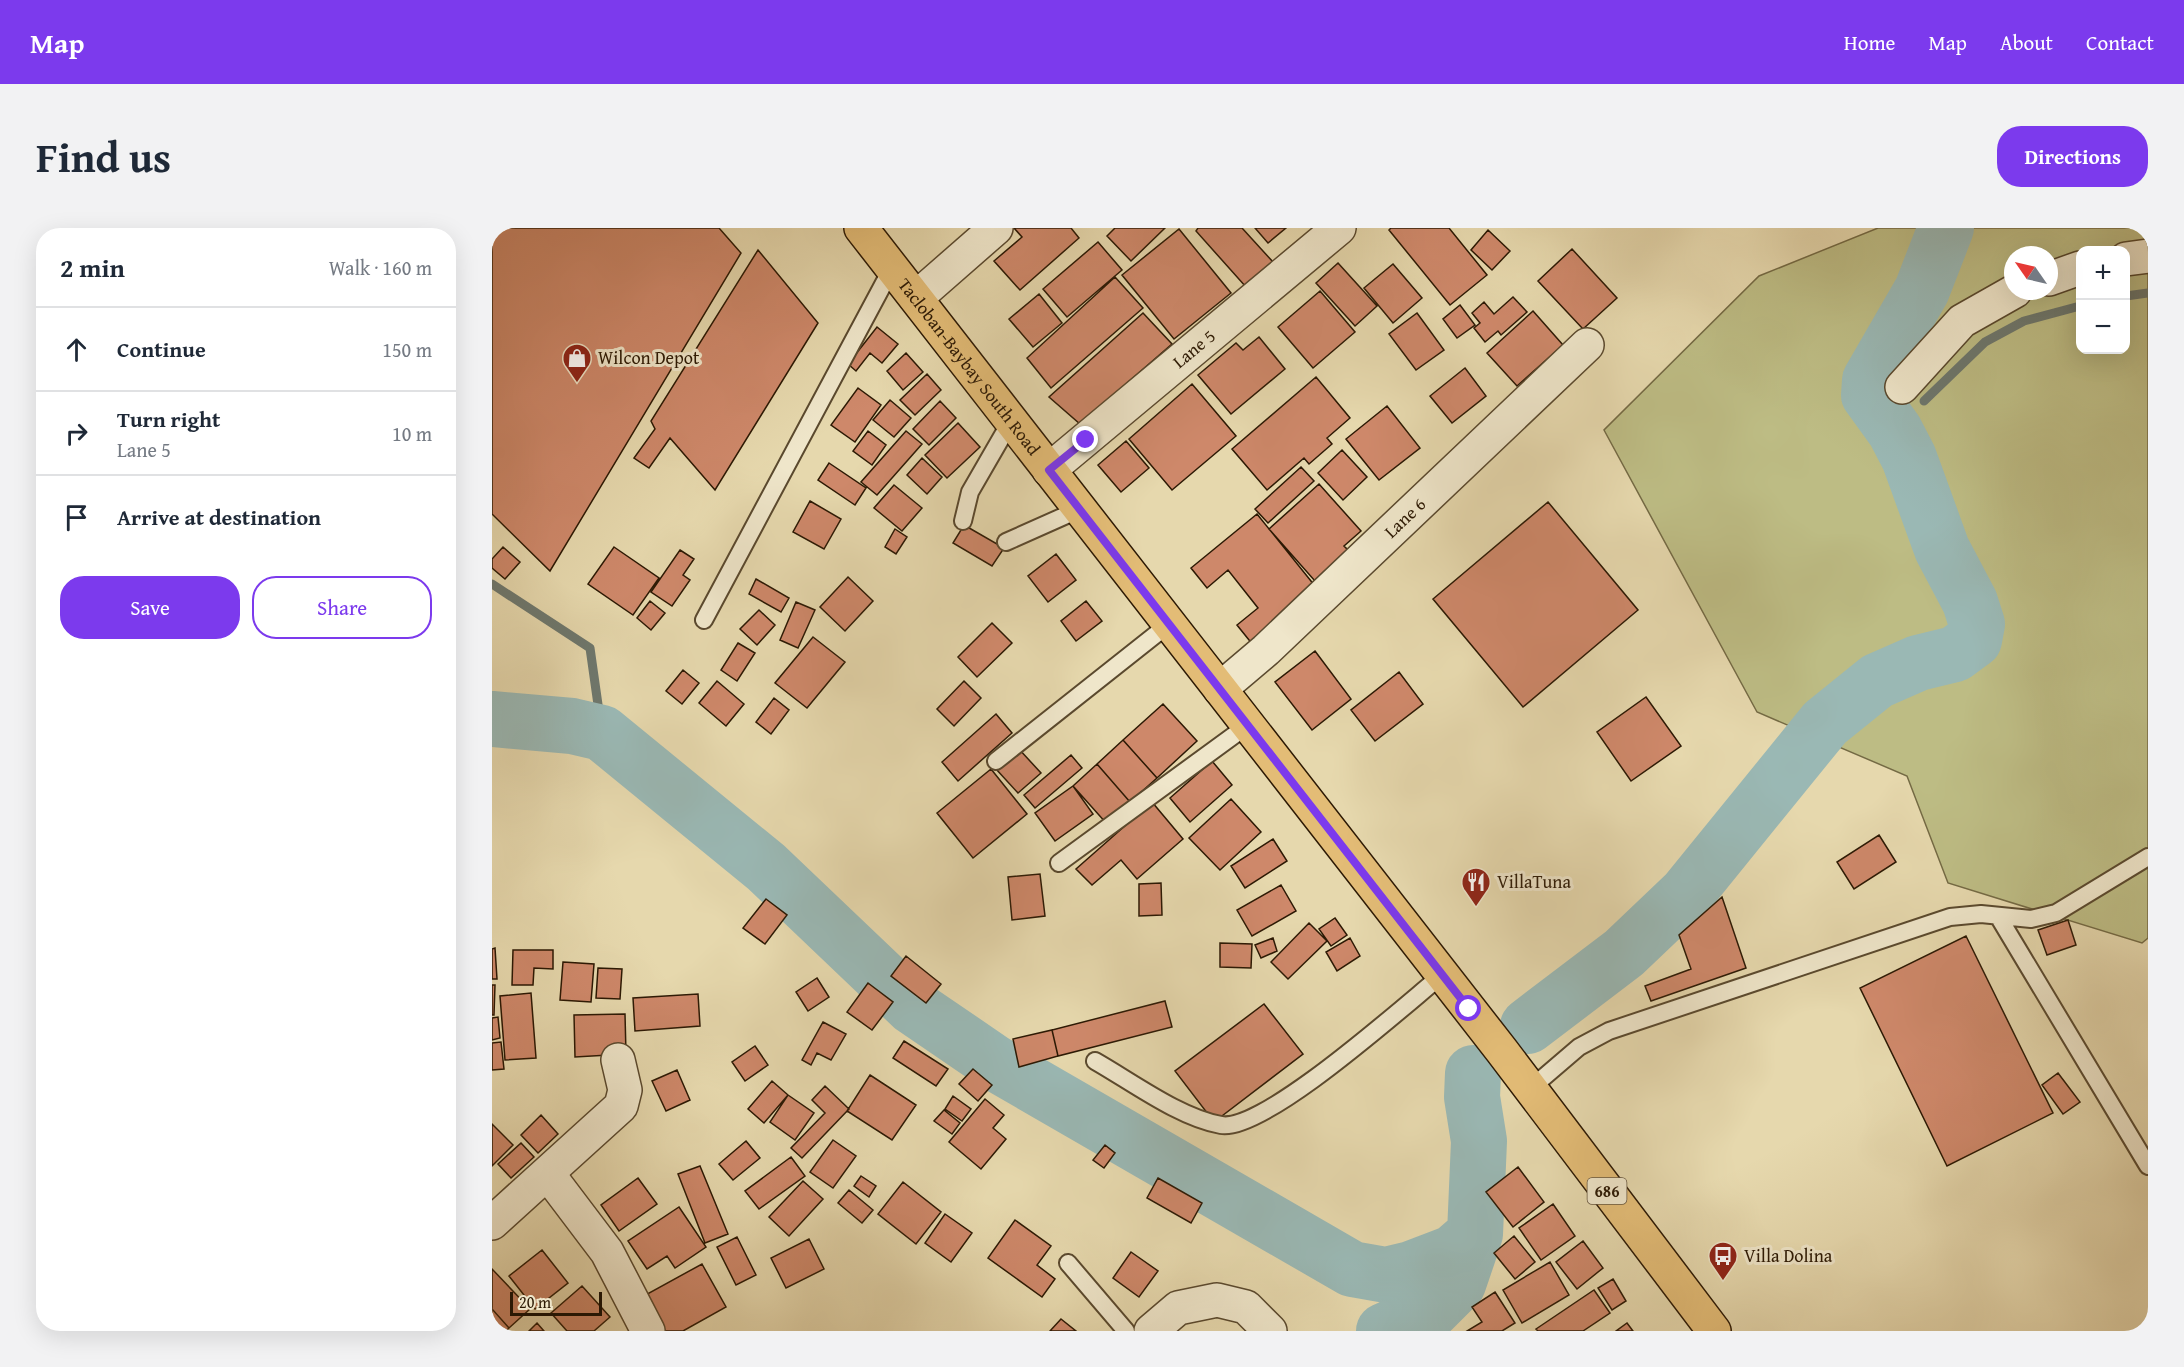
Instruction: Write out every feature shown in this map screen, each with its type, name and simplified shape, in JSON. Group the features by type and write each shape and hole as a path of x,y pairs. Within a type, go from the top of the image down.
{"main road":[{"name":"Tacloban-Baybay South Road","path":"863,229 1442,975 1714,1331"}],"street":[{"path":"916,298 996,228"},
{"name":"Lane 5","path":"1049,470 1339,228"},
{"path":"2130,258 2148,256"},
{"path":"2058,276 2076,269"},
{"path":"1902,387 1962,321 2004,297"},
{"name":"Lane 6","path":"1220,689 1266,650 1587,345"},
{"path":"492,1223 621,1106 626,1090 618,1060"},
{"path":"548,1174 607,1252 648,1331"},
{"path":"1151,1331 1178,1308 1217,1300 1246,1307 1270,1331"}],"lane":[{"path":"704,620 892,268"},
{"path":"963,521 970,492 1011,421"},
{"path":"1006,542 1080,509"},
{"path":"996,760 1169,624"},
{"path":"1059,863 1248,725"},
{"path":"1530,1089 1579,1047 1609,1031 1950,917 1981,914 2031,919 2056,913 2148,857"},
{"path":"1998,916 2148,1166"},
{"path":"1095,1061 1189,1114 1223,1126 1249,1121 1287,1099 1442,975"},
{"path":"1068,1263 1126,1331"}],"shaded area":[{"path":"1878,228 2148,228 2148,938 2142,943 1948,883 1907,776 1757,712 1604,430 1759,276"}],"building":[{"name":"Wilcon Depot","path":"492,228 719,228 741,253 550,571 492,514"},
{"path":"1014,228 1071,228 1079,238 1020,290 994,261 1022,237"},
{"path":"1115,228 1165,228 1131,261 1107,236"},
{"path":"1198,228 1242,228 1273,262 1246,287 1196,231"},
{"path":"1255,228 1286,228 1268,243"},
{"path":"1391,228 1449,228 1487,275 1450,305 1389,230"},
{"path":"1179,229 1231,293 1174,339 1122,275"},
{"path":"1488,230 1510,251 1492,270 1471,250"},
{"path":"1098,242 1122,270 1067,317 1043,289"},
{"path":"1572,249 1617,298 1583,329 1538,281"},
{"path":"758,250 818,323 715,490 670,438 649,468 634,458 655,429 651,421"},
{"path":"1338,263 1377,306 1355,326 1316,283"},
{"path":"1393,264 1422,298 1393,323 1364,288"},
{"path":"1115,277 1143,308 1051,388 1027,358"},
{"path":"1320,291 1355,332 1313,368 1278,327"},
{"path":"1039,294 1062,323 1033,347 1009,319"},
{"path":"1513,297 1527,312 1501,335 1498,331 1485,342 1474,328 1480,323 1472,313 1484,302 1494,314"},
{"path":"1460,305 1475,325 1457,338 1443,319"},
{"path":"1533,311 1563,345 1517,386 1487,353"},
{"path":"1143,313 1172,344 1080,424 1049,397"},
{"path":"1417,313 1444,350 1416,370 1389,334"},
{"path":"877,327 898,344 882,363 870,353 856,371 848,364"},
{"path":"1259,337 1285,369 1231,414 1198,375 1236,343 1243,350"},
{"path":"906,353 923,372 903,390 887,371"},
{"path":"1465,368 1486,396 1452,423 1430,396"},
{"path":"927,374 941,390 915,415 900,400"},
{"path":"1316,377 1350,418 1327,438 1332,444 1309,464 1304,458 1267,490 1232,449"},
{"path":"1192,384 1236,436 1172,490 1129,439"},
{"path":"858,388 881,405 855,442 831,425"},
{"path":"890,400 911,418 894,437 873,420"},
{"path":"940,401 956,418 929,445 913,429"},
{"path":"1387,406 1420,448 1379,480 1346,439"},
{"path":"958,423 980,447 947,478 925,455"},
{"path":"868,431 886,445 872,465 853,451"},
{"path":"906,431 922,444 877,495 861,482"},
{"path":"1126,441 1149,468 1121,492 1098,465"},
{"path":"1342,450 1367,477 1343,500 1318,473"},
{"path":"922,458 942,477 927,494 907,475"},
{"path":"829,463 866,488 855,505 818,480"},
{"path":"1301,467 1314,481 1268,523 1255,509"},
{"path":"1319,484 1361,531 1344,546 1349,551 1315,581 1269,529"},
{"path":"894,485 922,508 902,531 874,508"},
{"path":"810,501 841,519 824,549 793,532"},
{"path":"1548,502 1638,610 1523,707 1433,599"},
{"path":"1257,514 1319,591 1253,645 1237,625 1258,608 1228,570 1207,588 1191,568"},
{"path":"964,525 1004,548 992,566 953,543"},
{"path":"895,529 907,537 896,554 885,547"},
{"path":"503,547 520,562 505,579 492,568 492,559"},
{"path":"614,547 659,578 633,615 588,584"},
{"path":"680,550 694,559 683,575 690,580 672,606 651,592"},
{"path":"1056,554 1076,580 1048,602 1028,576"},
{"path":"848,577 873,601 845,631 820,607"},
{"path":"756,579 789,598 781,612 749,594"},
{"path":"650,601 665,613 651,630 637,618"},
{"path":"1086,601 1102,621 1076,641 1061,621"},
{"path":"796,602 815,610 798,648 780,640"},
{"path":"759,610 775,625 757,645 740,629"},
{"path":"992,623 1012,643 977,677 958,657"},
{"path":"813,637 845,662 807,708 775,683"},
{"path":"738,643 755,653 737,681 721,670"},
{"path":"1315,651 1351,699 1312,730 1275,682"},
{"path":"683,670 699,683 682,704 666,691"},
{"path":"1399,672 1423,704 1375,741 1351,710"},
{"path":"717,681 744,704 726,726 699,703"},
{"path":"964,681 981,698 954,726 937,709"},
{"path":"1646,697 1681,746 1631,781 1597,732"},
{"path":"774,698 789,710 771,734 756,722"},
{"path":"1163,704 1197,741 1157,778 1123,740"},
{"path":"996,714 1012,733 958,781 942,762"},
{"path":"1123,740 1157,778 1130,802 1097,764"},
{"path":"1018,748 1041,773 1018,793 996,769"},
{"path":"1071,755 1082,768 1035,808 1024,795"},
{"path":"1212,761 1232,785 1190,822 1170,798"},
{"path":"1097,764 1130,802 1107,824 1073,786"},
{"path":"991,769 1027,814 973,858 937,813"},
{"path":"1073,786 1093,814 1055,841 1035,813"},
{"path":"1231,799 1261,832 1220,870 1189,838"},
{"path":"1152,802 1183,839 1137,879 1121,860 1092,885 1076,869"},
{"path":"1879,835 1896,862 1854,889 1837,862"},
{"path":"1273,839 1287,861 1245,888 1231,866"},
{"path":"1040,874 1045,916 1012,920 1008,877"},
{"path":"1161,883 1162,915 1139,916 1139,884"},
{"path":"1281,885 1296,911 1252,936 1237,910"},
{"path":"1722,897 1746,968 1651,1001 1645,986 1691,969 1679,935"},
{"path":"766,899 787,915 765,944 743,928"},
{"path":"1335,918 1347,935 1331,946 1319,929"},
{"path":"2068,920 2076,945 2047,955 2038,930"},
{"path":"1309,923 1327,941 1288,979 1271,962"},
{"path":"1966,936 2053,1113 1947,1166 1860,988"},
{"path":"1273,938 1277,951 1261,958 1255,945"},
{"path":"1350,938 1360,956 1337,971 1326,952"},
{"path":"1220,943 1252,944 1251,968 1220,967"},
{"path":"495,948 497,979 492,979 492,949"},
{"path":"513,950 553,950 553,969 534,968 533,985 512,985"},
{"path":"906,956 941,984 926,1003 891,976"},
{"path":"563,962 594,964 591,1002 560,1000"},
{"path":"598,968 622,969 620,999 596,998"},
{"path":"817,978 829,997 808,1011 796,992"},
{"path":"868,983 893,1002 872,1030 847,1012"},
{"path":"492,985 495,985 494,1015 492,1015"},
{"path":"531,993 536,1058 505,1060 500,996"},
{"path":"698,994 700,1026 635,1031 633,998"},
{"path":"1165,1001 1172,1027 1058,1056 1052,1030"},
{"path":"1264,1004 1303,1054 1214,1122 1175,1071"},
{"path":"625,1014 626,1054 575,1057 574,1015"},
{"path":"498,1017 500,1038 492,1040 492,1018"},
{"path":"823,1022 846,1034 831,1060 817,1053 811,1065 802,1060"},
{"path":"1052,1030 1058,1056 1019,1067 1013,1039"},
{"path":"904,1041 948,1069 936,1086 893,1058"},
{"path":"501,1042 504,1069 492,1070 492,1043"},
{"path":"755,1046 768,1065 745,1081 732,1062"},
{"path":"973,1069 992,1085 978,1101 959,1084"},
{"path":"677,1070 690,1100 666,1111 652,1081"},
{"path":"2058,1073 2080,1102 2063,1114 2042,1085"},
{"path":"870,1075 916,1105 892,1140 847,1111"},
{"path":"772,1081 788,1095 764,1123 748,1109"},
{"path":"825,1086 849,1109 802,1158 791,1148 825,1113 812,1100"},
{"path":"788,1095 814,1113 795,1140 770,1122"},
{"path":"953,1096 971,1109 962,1121 945,1109"},
{"path":"985,1099 1004,1115 993,1128 1006,1139 981,1169 949,1142"},
{"path":"944,1110 960,1123 952,1134 934,1121"},
{"path":"541,1115 558,1134 538,1153 521,1135"},
{"path":"492,1124 513,1145 492,1166"},
{"path":"833,1140 856,1156 833,1188 810,1172"},
{"path":"746,1141 760,1158 733,1180 719,1164"},
{"path":"521,1143 534,1157 511,1178 498,1164"},
{"path":"1105,1145 1115,1153 1104,1168 1093,1160"},
{"path":"791,1157 805,1176 759,1209 745,1191"},
{"path":"700,1166 728,1234 705,1243 678,1174"},
{"path":"1518,1167 1544,1202 1513,1227 1486,1192"},
{"path":"861,1176 876,1186 869,1197 854,1186"},
{"path":"638,1178 657,1204 619,1231 601,1205"},
{"path":"1158,1178 1202,1203 1191,1223 1147,1198"},
{"path":"803,1181 823,1199 789,1236 769,1217"},
{"path":"903,1182 941,1212 916,1244 878,1214"},
{"path":"849,1190 873,1210 862,1223 838,1203"},
{"path":"1553,1204 1575,1236 1541,1260 1519,1228"},
{"path":"679,1207 706,1247 675,1268 667,1256 647,1269 628,1241"},
{"path":"945,1214 972,1233 951,1262 925,1243"},
{"path":"1015,1220 1051,1246 1037,1265 1055,1279 1042,1297 988,1258"},
{"path":"1514,1236 1535,1262 1515,1279 1494,1253"},
{"path":"737,1237 756,1275 736,1285 717,1247"},
{"path":"809,1239 824,1269 786,1288 771,1258"},
{"path":"1583,1241 1603,1268 1577,1289 1556,1262"},
{"path":"542,1250 568,1283 535,1309 509,1276"},
{"path":"1131,1252 1158,1271 1139,1297 1113,1278"},
{"path":"1550,1262 1569,1295 1522,1323 1503,1290"},
{"path":"702,1264 726,1307 683,1331 658,1331 640,1298"},
{"path":"492,1269 530,1309 509,1328 492,1309"},
{"path":"1613,1279 1626,1301 1612,1310 1598,1288"},
{"path":"582,1286 610,1317 594,1331 567,1331 551,1313"},
{"path":"1594,1290 1610,1313 1583,1331 1538,1331 1536,1329"},
{"path":"1495,1292 1515,1323 1502,1331 1467,1331 1482,1322 1472,1307"},
{"path":"492,1309 509,1328 506,1331 492,1331"},
{"path":"1061,1319 1076,1331 1050,1331"},
{"path":"537,1323 544,1331 529,1331"},
{"path":"1627,1323 1633,1331 1616,1331"}],"waterway":[{"path":"1528,1026 1624,953 1687,893 1825,723 1877,681 1918,663 1955,654 1974,640 1977,624 1970,602 1942,549 1909,458 1895,431 1869,395 1870,380 1922,290 1946,228"},
{"path":"2130,295 2148,293"},
{"path":"1924,401 1985,342 2024,321 2076,307"},
{"path":"492,584 590,648 602,733"},
{"path":"492,719 572,726 602,733 766,867 913,1007 995,1063 1352,1269 1386,1275 1411,1269 1453,1253 1475,1234"},
{"path":"1384,1331 1432,1310 1458,1284 1475,1234 1479,1141 1472,1097 1473,1073"}],"place":[{"name":"Wilcon Depot","path":"577,384"},
{"name":"VillaTuna","path":"1476,908"},
{"name":"Villa Dolina","path":"1723,1282"}],"route":[{"path":"1086,440 1049,470 1469,1009"}]}
